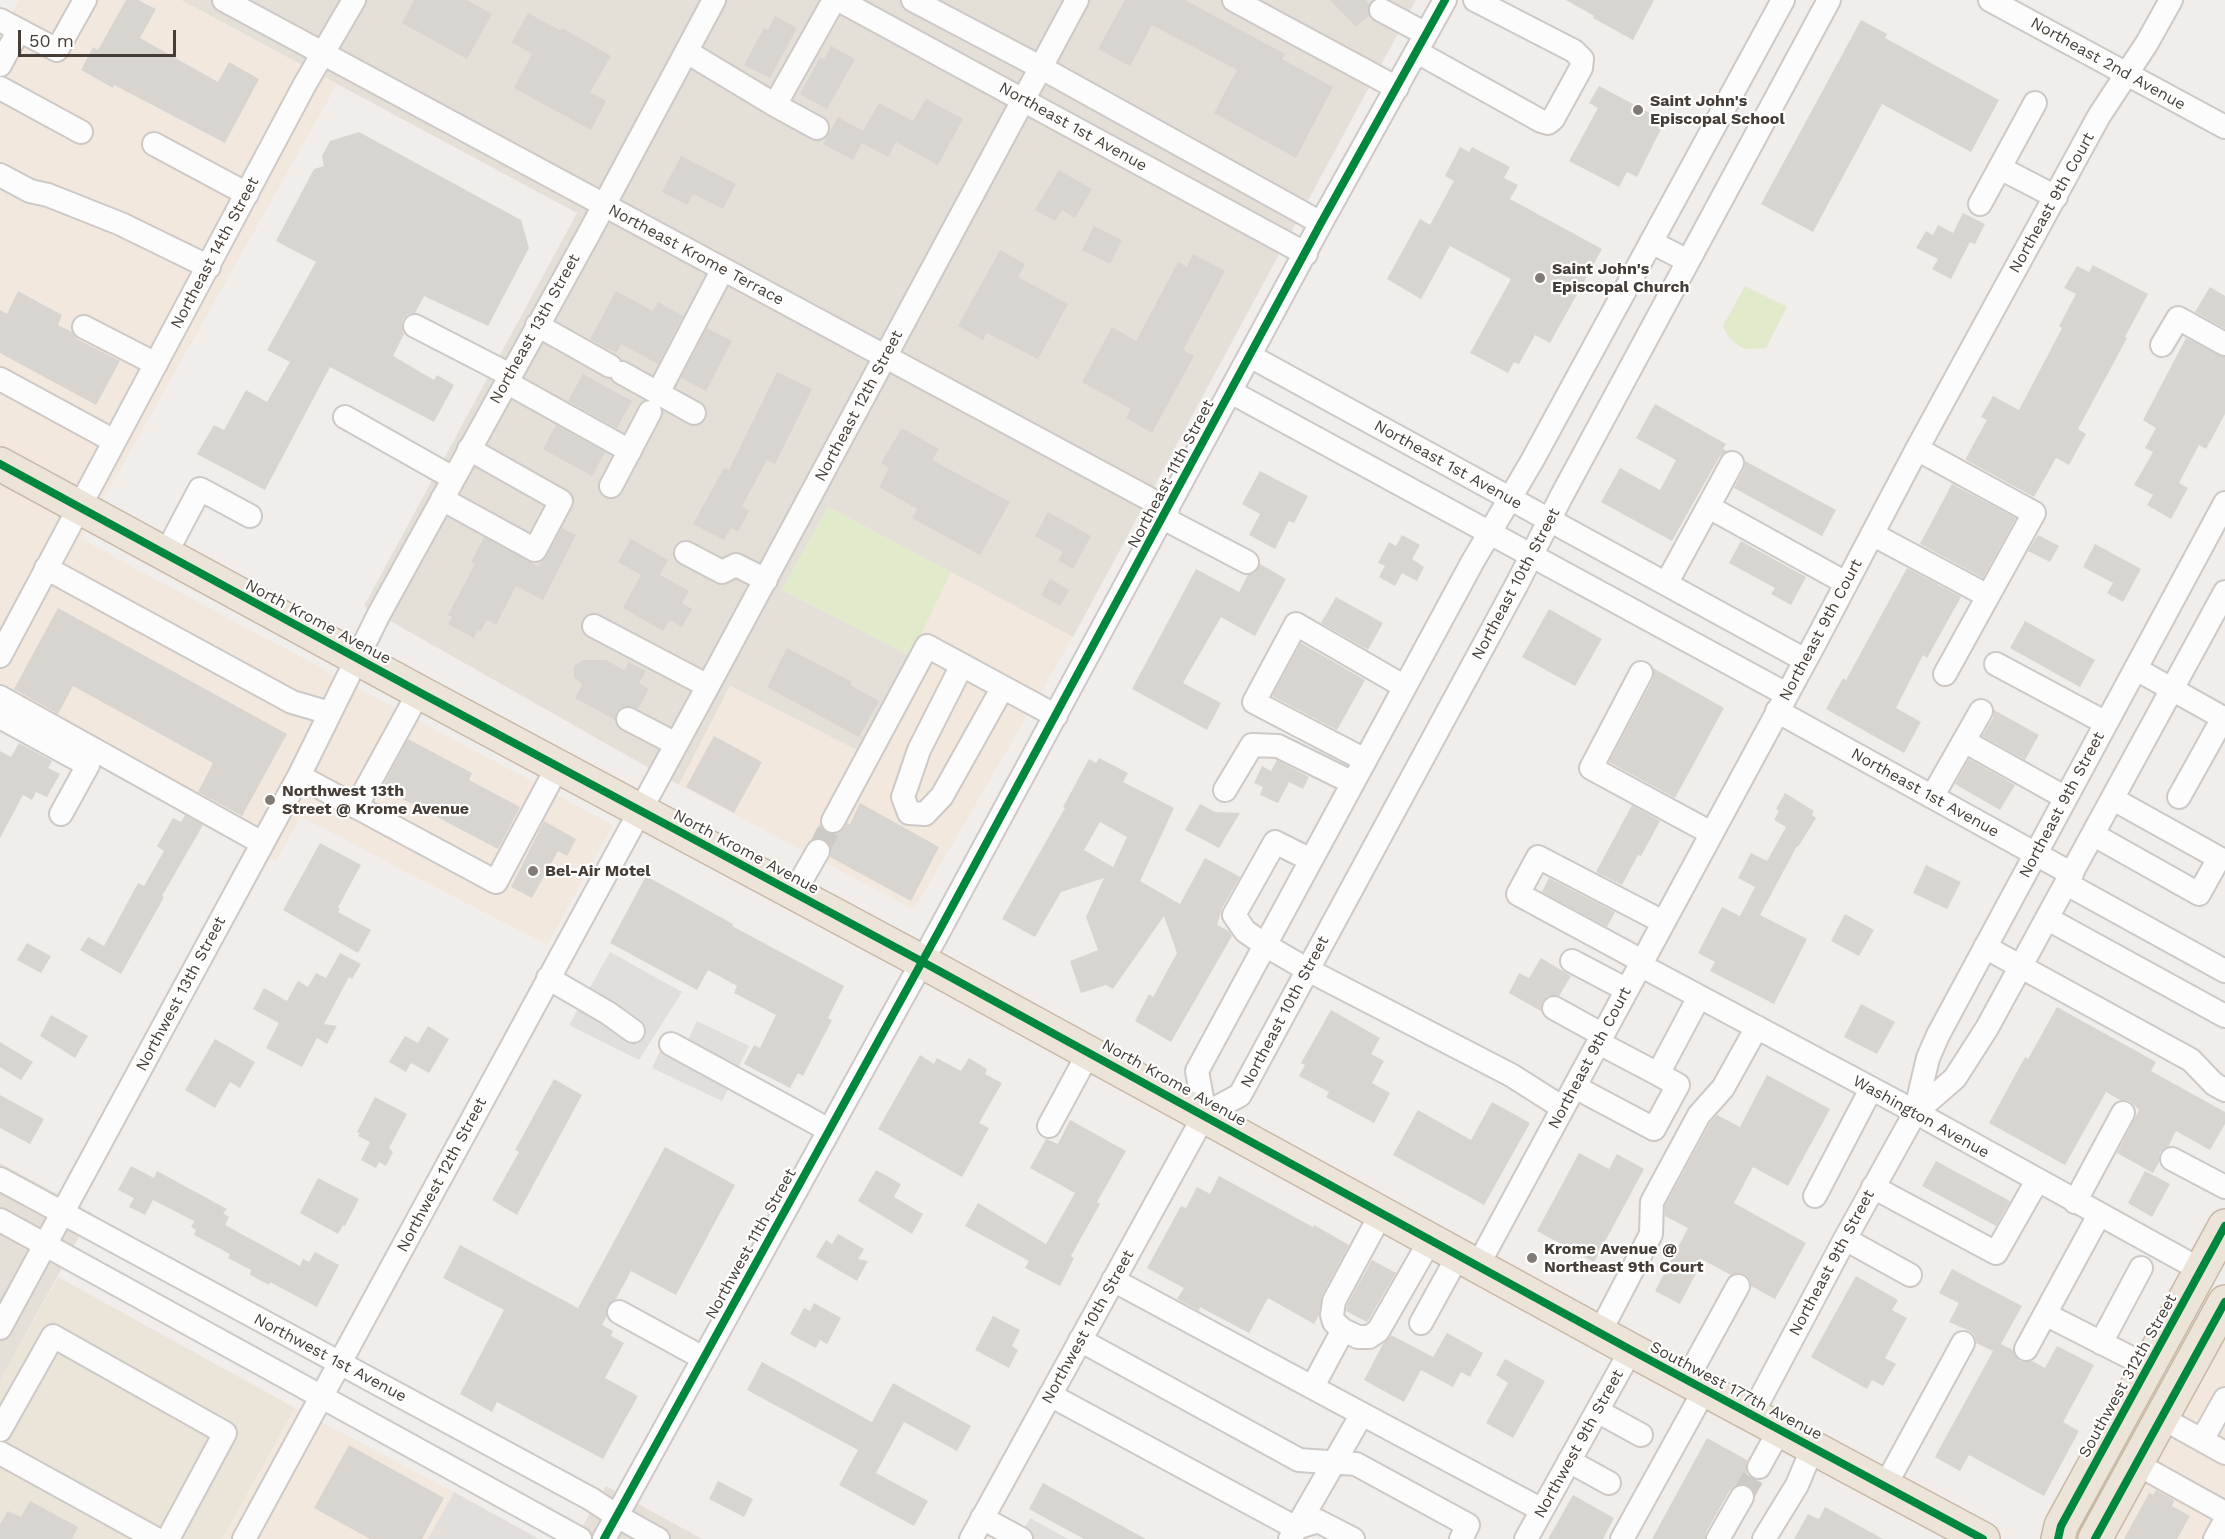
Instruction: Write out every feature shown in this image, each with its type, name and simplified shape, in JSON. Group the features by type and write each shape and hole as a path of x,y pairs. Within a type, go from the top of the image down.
{"highway":[{"name":"North Krome Avenue","path":"0,464 1204,1114 1456,1253"},
{"name":"Southwest 312th Street","path":"2058,1539 2061,1526 2225,1226"},
{"name":"Southwest 177th Avenue","path":"1456,1253 1983,1539"},
{"path":"2095,1539 2225,1302"}],"street":[{"path":"0,65 9,25 57,50 85,0"},
{"name":"Northeast Krome Terrace","path":"224,0 723,269 1166,514 1247,562"},
{"name":"Northeast 14th Street","path":"0,656 247,194 354,0"},
{"name":"Northeast 13th Street","path":"358,658 379,614 714,0"},
{"path":"775,105 834,0"},
{"name":"Northeast 1st Avenue","path":"839,0 1306,254"},
{"path":"914,0 1322,223"},
{"name":"Northeast 12th Street","path":"640,810 1077,0"},
{"path":"1234,0 1397,88"},
{"name":"Northeast 11th Street","path":"921,961 1445,0"},
{"path":"1381,10 1422,43 1541,121 1548,123 1553,119 1581,68 1582,59 1574,51 1475,0"},
{"path":"1204,1114 1197,1071 1489,533 1510,499 1783,0"},
{"name":"Northeast 10th Street","path":"1204,1114 1240,1095 1829,0"},
{"name":"Northeast 2nd Avenue","path":"1990,0 2225,127"},
{"name":"Northeast 9th Court","path":"1456,1253 1563,1108 1575,1087 1917,449 2099,116 2128,74 2170,0"},
{"path":"687,52 817,128"},
{"path":"0,88 81,132"},
{"path":"1980,204 2035,103"},
{"path":"154,144 247,194"},
{"path":"2000,168 2056,197"},
{"path":"0,175 30,191 48,195 121,224 208,267"},
{"path":"1651,242 1688,261"},
{"path":"611,486 723,269"},
{"path":"2162,345 2178,318 2225,344"},
{"path":"537,325 616,370 654,402 694,413"},
{"path":"415,326 630,451"},
{"path":"84,327 156,364"},
{"name":"Northeast 1st Avenue","path":"1250,356 1805,660"},
{"path":"0,379 114,441"},
{"name":"Northeast 1st Avenue","path":"1231,392 1531,556 1782,703 1932,797 2035,854 2070,879 2225,972"},
{"path":"345,417 453,478"},
{"path":"442,499 535,550 561,501 469,449"},
{"path":"1917,449 2034,513 1946,674"},
{"path":"1666,584 1732,463"},
{"path":"165,555 200,489 250,516"},
{"name":"Northeast 9th Street","path":"1759,1467 1766,1422 1845,1239 1915,1113 1928,1058 1938,1035 2225,503"},
{"path":"1716,511 1846,583"},
{"path":"1872,534 1988,596"},
{"path":"686,553 722,572 736,565 766,580"},
{"path":"46,568 292,702 330,713"},
{"name":"Northeast 9th Street","path":"1915,1113 1955,1078 1987,1028 2225,592"},
{"path":"1365,760 1254,702 1296,624 1405,687"},
{"path":"594,626 708,686"},
{"path":"833,820 927,646 1056,717"},
{"name":"Northwest 13th Street","path":"0,1328 299,776 358,658"},
{"path":"1996,664 2106,723"},
{"path":"962,665 919,750 903,797 909,813 925,814 942,796 1003,687"},
{"path":"2136,669 2224,718 2179,797"},
{"path":"1641,673 1591,768 1711,833"},
{"path":"356,807 419,692"},
{"path":"0,697 262,843"},
{"path":"1932,797 1981,711"},
{"path":"0,717 87,765 61,814"},
{"path":"628,719 676,744"},
{"path":"1964,741 2066,798"},
{"path":"1225,790 1252,745 1278,746 1353,783"},
{"path":"299,776 496,882 558,766"},
{"path":"2094,835 2199,894 2219,858 2113,799"},
{"name":"Northwest 12th Street","path":"244,1539 640,810"},
{"path":"1311,860 1275,842 1234,915 1245,931 1308,970 1511,1075 1563,1108"},
{"path":"794,892 818,851"},
{"name":"Washington Avenue","path":"1663,922 1538,857 1518,894 1756,1028 2200,1270"},
{"path":"2048,919 2225,1016"},
{"path":"1984,947 2191,1060 2214,1084 2225,1090"},
{"name":"Northwest 11th Street","path":"604,1539 921,961"},
{"path":"1572,961 1627,990"},
{"path":"548,978 608,1013 633,1031"},
{"path":"1658,1074 1700,997"},
{"path":"1554,1008 1678,1085 1654,1129 1575,1087"},
{"path":"1600,1332 1651,1234 1652,1202 1700,1115 1723,1088 1756,1028"},
{"path":"671,1044 829,1130"},
{"path":"1050,1126 1089,1052"},
{"path":"1815,1196 1871,1089"},
{"path":"2075,1202 2123,1113"},
{"name":"Northwest 10th Street","path":"971,1539 1204,1114"},
{"path":"2172,1159 2225,1186"},
{"name":"Northwest 1st Avenue","path":"0,1179 591,1499 658,1539"},
{"path":"1873,1187 1996,1253 2037,1181"},
{"path":"1382,1212 1334,1301 1332,1315 1334,1322 1343,1330 1358,1337 1369,1337 1378,1331 1456,1253"},
{"path":"2026,1349 2099,1215"},
{"path":"0,1220 580,1539"},
{"path":"1845,1239 1910,1275"},
{"path":"1420,1323 1456,1253"},
{"path":"2101,1343 2141,1268"},
{"path":"1113,1280 1542,1510"},
{"path":"1622,1539 1696,1384 1738,1286"},
{"path":"619,1312 704,1358"},
{"path":"2045,1314 2149,1367"},
{"path":"1313,1386 1343,1330"},
{"path":"0,1430 53,1336 225,1433 171,1537 0,1452"},
{"path":"1080,1340 1299,1460 1356,1464 1468,1525 1461,1539"},
{"path":"1885,1486 1963,1343"},
{"name":"Northwest 9th Street","path":"1526,1539 1631,1350"},
{"path":"1050,1395 1293,1533"},
{"path":"2202,1440 2225,1399"},
{"path":"1597,1411 1641,1435"},
{"path":"1293,1533 1362,1414"},
{"path":"2162,1418 2225,1453"},
{"path":"1764,1539 1797,1485 1813,1447"},
{"path":"1569,1461 1609,1483"},
{"path":"2136,1464 2225,1513"},
{"path":"1718,1539 1742,1497"},
{"path":"982,1518 1021,1539"},
{"path":"1293,1533 1318,1521 1353,1539"},
{"path":"2215,1539 2225,1521"}],"shaded area":[{"path":"19,0 181,0 337,84 81,539 613,825 547,945 301,817 276,861 0,710 0,34"},
{"path":"181,0 1416,0 1073,637 828,507 782,590 911,656 859,752 730,686 679,785 364,606 577,213"},
{"path":"951,572 1073,637 914,910 679,785 730,686 859,751 911,656"},
{"path":"610,952 682,992 639,1060 569,1025"},
{"path":"697,1021 749,1046 722,1101 652,1068 669,1033 687,1042"},
{"path":"0,1163 92,1213 0,1381"},
{"path":"58,1277 295,1408 222,1539 0,1539 0,1381"},
{"path":"2225,1327 2225,1539 2113,1539"},
{"path":"295,1408 454,1492 539,1539 222,1539"},
{"path":"606,1486 702,1539 575,1539"},
{"path":"454,1492 539,1539 428,1539"},
{"path":"1030,1518 1068,1539 1018,1539"}],"green space":[{"path":"1745,286 1787,307 1766,348 1745,349 1739,346 1728,336 1723,326"},
{"path":"828,507 951,572 911,656 782,590"}],"building":[{"path":"126,0 138,0 156,9 140,38 218,82 229,62 259,79 225,143 81,70 93,47 98,50"},
{"path":"414,0 467,0 492,14 467,59 402,23"},
{"path":"1125,0 1185,0 1285,54 1282,59 1333,87 1296,158 1214,113 1237,70 1152,25 1130,66 1098,49"},
{"path":"1330,0 1366,0 1369,4 1369,15 1356,27"},
{"path":"1566,0 1654,0 1633,40"},
{"path":"528,13 561,31 562,28 611,56 590,92 606,101 591,130 514,88 532,54 512,42"},
{"path":"775,16 797,28 770,78 744,65 764,28 768,30"},
{"path":"1861,20 1887,34 1885,38 1999,100 1971,152 1882,104 1813,232 1761,204"},
{"path":"831,46 855,59 827,109 800,94 820,57 824,59"},
{"path":"1599,86 1665,121 1637,177 1627,172 1619,187 1569,161 1598,108 1589,103"},
{"path":"926,99 963,119 938,165 896,142 888,157 862,143 853,160 823,144 838,117 863,131 879,103 913,121"},
{"path":"359,132 521,220 529,248 488,326 424,296 415,313 408,314 403,319 404,334 393,356 434,380 437,375 454,385 434,422 330,367 265,490 197,454 214,425 224,430 246,390 267,402 290,362 267,350 316,262 276,241 314,169 324,166 322,156 330,141"},
{"path":"1460,147 1469,152 1472,147 1510,167 1504,178 1518,185 1510,199 1602,249 1550,343 1535,335 1519,364 1514,362 1508,373 1470,353 1511,279 1450,246 1421,299 1387,279 1420,219 1430,225 1454,181 1445,176"},
{"path":"681,156 736,184 723,209 693,194 687,205 662,192"},
{"path":"1059,170 1092,189 1075,218 1062,210 1055,221 1035,210"},
{"path":"1963,213 1985,224 1975,244 1970,242 1951,279 1932,269 1938,259 1916,248 1926,231 1933,235 1938,225 1953,233"},
{"path":"1094,226 1122,240 1110,264 1082,250"},
{"path":"1000,250 1025,264 1018,277 1068,304 1038,359 987,333 983,340 958,326"},
{"path":"1193,254 1225,271 1183,350 1194,356 1152,433 1126,418 1131,409 1082,382 1112,327 1136,341 1178,262 1187,267"},
{"path":"2093,265 2148,294 2078,429 2086,434 2069,465 2056,458 2034,497 1966,458 1987,420 1981,417 1993,396 2019,410 2062,328 2059,326 2076,294 2064,288 2077,266 2089,272"},
{"path":"2210,287 2225,296 2225,329 2195,312"},
{"path":"18,291 62,315 58,325 72,332 77,339 120,361 96,405 0,353 0,310 7,314"},
{"path":"616,291 653,311 658,302 683,316 658,364 621,344 616,353 590,339"},
{"path":"707,328 732,341 706,391 681,378"},
{"path":"2186,338 2225,357 2225,414 2206,449 2199,445 2179,483 2188,488 2171,519 2147,505 2153,495 2134,485 2153,452 2145,448 2156,428 2143,420"},
{"path":"777,372 812,389 775,464 767,460 742,506 749,511 738,532 731,528 724,540 693,524 724,468 729,470"},
{"path":"583,374 632,401 617,428 568,401"},
{"path":"1655,404 1726,444 1723,449 1727,451 1720,456 1672,541 1601,502 1620,468 1660,490 1676,460 1636,438"},
{"path":"556,425 605,452 592,476 543,449"},
{"path":"902,428 939,449 932,460 1010,502 980,555 912,518 917,509 879,487 889,468 881,463"},
{"path":"1745,461 1836,510 1822,536 1734,488 1744,469"},
{"path":"1260,471 1308,496 1294,523 1289,521 1275,549 1249,535 1260,514 1242,504"},
{"path":"1952,484 2016,518 1983,578 1920,544"},
{"path":"1048,512 1091,536 1073,569 1058,560 1063,552 1035,536"},
{"path":"562,528 576,535 543,600 516,586 496,625 487,620 480,632 477,630 474,638 448,624 452,617 448,615 475,564 471,562 484,537 538,566 547,556"},
{"path":"1402,535 1420,545 1412,559 1424,567 1417,581 1402,573 1395,586 1379,577 1385,566 1378,563 1389,542 1396,546"},
{"path":"2038,535 2059,546 2050,562 2028,551"},
{"path":"631,539 668,560 660,575 689,591 682,603 692,609 682,627 670,620 663,631 623,608 641,575 618,562"},
{"path":"1741,541 1806,577 1791,605 1771,594 1775,588 1729,563"},
{"path":"2095,544 2141,569 2123,602 2107,593 2113,583 2083,567"},
{"path":"1260,564 1286,579 1255,636 1221,617 1183,683 1221,703 1207,730 1132,689 1196,569 1239,592 1248,575 1255,573"},
{"path":"1907,568 1961,597 1927,658 1923,655 1896,708 1921,722 1904,753 1826,709 1843,678 1846,680"},
{"path":"1050,579 1069,590 1060,606 1041,595"},
{"path":"1336,597 1383,623 1368,650 1321,623"},
{"path":"58,608 287,734 242,816 198,792 213,763 73,686 58,714 14,689"},
{"path":"1549,609 1602,639 1575,686 1522,657"},
{"path":"2025,621 2095,660 2080,687 2010,648"},
{"path":"1301,643 1365,680 1337,730 1272,696"},
{"path":"787,648 852,682 850,685 879,701 859,737 767,687"},
{"path":"583,660 606,660 624,670 629,662 646,671 639,683 649,689 638,709 628,706 621,707 616,713 615,720 575,698 582,685 574,677 574,666"},
{"path":"1653,668 1724,708 1675,798 1609,762 1653,679"},
{"path":"1994,710 2039,735 2025,760 1982,736 1993,718"},
{"path":"714,736 762,762 734,813 686,787"},
{"path":"408,739 472,773 469,780 520,807 498,849 382,788"},
{"path":"19,743 52,761 48,768 60,774 47,797 36,792 32,800 23,795 0,838 0,751 11,757"},
{"path":"1099,758 1128,773 1123,782 1174,808 1140,881 1180,904 1205,858 1240,877 1222,908 1217,925 1229,931 1232,936 1171,1042 1135,1021 1149,994 1153,997 1177,953 1164,916 1113,989 1106,985 1081,993 1070,961 1098,950 1086,917 1104,878 1061,892 1035,937 1002,919 1065,808 1063,807 1089,759 1096,763","holes":["1100,822 1127,837 1113,867 1084,850"]},
{"path":"1969,759 2015,785 2000,810 1955,784"},
{"path":"1277,760 1309,777 1303,789 1289,782 1278,803 1260,795 1263,787 1254,783 1262,766 1271,771"},
{"path":"1785,793 1814,811 1812,815 1816,818 1797,846 1760,915 1807,939 1774,1004 1710,971 1715,962 1698,953 1722,907 1740,916 1755,887 1738,878 1751,853 1767,861 1786,827 1774,820 1779,811 1776,809"},
{"path":"860,803 939,847 911,901 830,857 829,844 824,839 812,839 820,824 827,833 841,832 847,823 850,824"},
{"path":"1200,804 1215,812 1240,813 1219,848 1185,830"},
{"path":"1632,805 1660,821 1622,885 1596,872"},
{"path":"185,815 203,825 121,974 80,950 88,937 104,946 138,883 144,886 164,851 157,846 173,818 181,822"},
{"name":"Bel-Air Motel","path":"544,821 576,839 567,856 558,851 532,898 511,887"},
{"path":"320,843 361,865 338,907 340,909 338,912 371,930 358,953 283,910"},
{"path":"1926,865 1961,882 1947,909 1913,893"},
{"path":"646,876 733,924 732,926 844,986 828,1018 832,1020 803,1076 798,1073 790,1088 744,1064 754,1045 760,1048 776,1015 734,993 737,986 708,970 697,990 610,943"},
{"path":"1549,878 1615,912 1607,927 1542,892"},
{"path":"1845,914 1874,930 1859,956 1831,941"},
{"path":"27,943 51,956 41,973 17,960"},
{"path":"340,953 361,964 352,979 349,977 324,1024 337,1026 327,1044 317,1038 302,1067 266,1048 279,1023 253,1009 264,988 287,1001 298,981 308,987 316,973 326,978"},
{"path":"1541,958 1571,976 1559,996 1548,996 1543,1001 1541,1011 1509,993 1519,973 1529,978"},
{"path":"1861,1004 1895,1022 1877,1054 1844,1037"},
{"path":"2057,1007 2156,1062 2151,1071 2225,1112 2225,1124 2210,1150 2176,1131 2168,1147 2160,1152 2159,1162 2153,1173 2117,1153 2139,1110 2130,1101 2120,1100 2106,1092 2065,1165 1989,1123 2025,1057 2028,1059"},
{"path":"1331,1010 1380,1038 1371,1054 1384,1061 1372,1083 1390,1093 1374,1123 1326,1097 1329,1092 1299,1076 1305,1065 1301,1063"},
{"path":"51,1015 88,1036 75,1058 40,1036"},
{"path":"428,1026 449,1039 429,1073 411,1063 406,1072 389,1062 405,1036 418,1043"},
{"path":"215,1039 255,1062 240,1088 230,1082 215,1108 185,1090"},
{"path":"0,1042 33,1062 21,1080 0,1067"},
{"path":"920,1055 934,1064 937,1058 961,1071 969,1058 987,1069 985,1074 1002,1083 979,1123 989,1128 962,1177 878,1129"},
{"path":"1767,1075 1830,1109 1788,1186 1753,1167 1734,1203 1806,1243 1775,1299 1751,1286 1750,1280 1745,1275 1738,1273 1731,1275 1703,1260 1680,1304 1655,1291 1688,1228 1665,1216 1665,1206 1710,1123 1717,1115 1740,1127"},
{"path":"554,1079 582,1095 517,1215 492,1200 519,1152 515,1150"},
{"path":"0,1095 44,1119 30,1144 0,1128"},
{"path":"375,1097 407,1114 389,1148 393,1152 386,1166 379,1162 376,1168 361,1160 370,1142 358,1136 360,1133 357,1132"},
{"path":"1492,1102 1530,1123 1484,1205 1393,1155 1418,1110 1471,1140"},
{"path":"1070,1120 1126,1151 1097,1202 1100,1204 1071,1256 1074,1258 1060,1286 1025,1268 1029,1261 965,1226 978,1203 1046,1244 1075,1193 1030,1168 1046,1139 1058,1144"},
{"path":"665,1147 735,1185 676,1295 631,1271 616,1299 607,1306 607,1316 602,1325 613,1331 611,1336 624,1343 605,1378 638,1396 603,1459 497,1402 492,1412 460,1394 504,1310 443,1278 460,1245 578,1308"},
{"path":"1579,1153 1609,1169 1617,1154 1644,1169 1594,1262 1537,1231"},
{"path":"1936,1161 2010,1201 1996,1226 1922,1186"},
{"path":"131,1166 154,1178 157,1171 227,1209 223,1213 229,1217 225,1225 300,1266 303,1259 309,1262 315,1252 339,1265 317,1307 270,1282 269,1285 250,1275 251,1270 228,1258 230,1254 194,1235 196,1230 191,1227 194,1221 153,1200 145,1215 129,1207 134,1198 118,1190"},
{"path":"876,1170 901,1184 894,1197 923,1214 912,1234 858,1201"},
{"path":"2145,1171 2170,1184 2152,1217 2128,1203"},
{"path":"1219,1176 1349,1245 1322,1295 1319,1315 1314,1324 1268,1298 1249,1333 1200,1307 1199,1311 1177,1299 1184,1288 1147,1268 1181,1206 1186,1208 1197,1187 1210,1194"},
{"path":"318,1178 359,1199 345,1226 343,1225 338,1234 300,1213"},
{"path":"838,1234 864,1249 858,1259 868,1261 857,1281 816,1257 826,1240 832,1244"},
{"path":"1372,1260 1396,1273 1367,1322 1346,1311 1347,1305"},
{"path":"1952,1269 2022,1306 2001,1344 2013,1350 2019,1361 2032,1361 2045,1368 2057,1346 2094,1365 2063,1422 2079,1431 2044,1496 1969,1455 1960,1471 1935,1457 1993,1351 1976,1343 1975,1336 1970,1331 1949,1322 1959,1303 1939,1293"},
{"path":"1856,1276 1898,1300 1892,1310 1907,1318 1885,1358 1896,1364 1883,1386 1872,1380 1867,1389 1811,1357"},
{"path":"814,1303 841,1318 827,1344 820,1340 816,1348 790,1334 804,1308 810,1311"},
{"path":"993,1316 1020,1330 1012,1346 1018,1350 1009,1368 975,1350"},
{"path":"1447,1333 1483,1353 1470,1377 1461,1372 1453,1387 1421,1370 1404,1402 1364,1380 1383,1344 1391,1335 1433,1357"},
{"path":"1505,1359 1545,1381 1513,1438 1486,1423 1508,1383 1496,1375"},
{"path":"762,1362 872,1422 893,1383 971,1426 957,1451 904,1422 876,1473 928,1501 914,1526 839,1485 858,1450 747,1390"},
{"path":"1707,1438 1747,1460 1747,1473 1742,1484 1730,1490 1706,1532 1705,1539 1652,1539"},
{"path":"349,1445 444,1498 422,1539 370,1539 314,1508"},
{"path":"718,1481 753,1499 744,1517 709,1499"},
{"path":"1043,1483 1146,1539 1084,1539 1029,1509"},
{"path":"2156,1490 2174,1500 2172,1506 2190,1516 2177,1539 2124,1539 2149,1493 2153,1495"},
{"path":"1573,1495 1614,1518 1603,1539 1548,1539"},
{"path":"30,1501 78,1527 72,1539 0,1539 0,1524 8,1511 21,1517"},
{"path":"1825,1507 1883,1539 1794,1539 1808,1514 1819,1519"}],"tunnel":[{"path":"818,851 833,821"},
{"path":"1742,1497 1759,1467"}],"cycle path":[{"path":"604,1539 939,931 1321,223 1445,0"},
{"path":"0,464 921,961 1631,1350 1983,1539"},
{"path":"2058,1539 2061,1526 2225,1226"},
{"path":"2095,1539 2225,1302"}],"place":[{"name":"Saint John's Episcopal School","path":"1638,110"},
{"name":"Saint John's Episcopal Church","path":"1540,278"},
{"name":"Northwest 13th Street @ Krome Avenue","path":"270,800"},
{"name":"Bel-Air Motel","path":"533,871"},
{"name":"Krome Avenue @ Northeast 9th Court","path":"1532,1258"}]}
